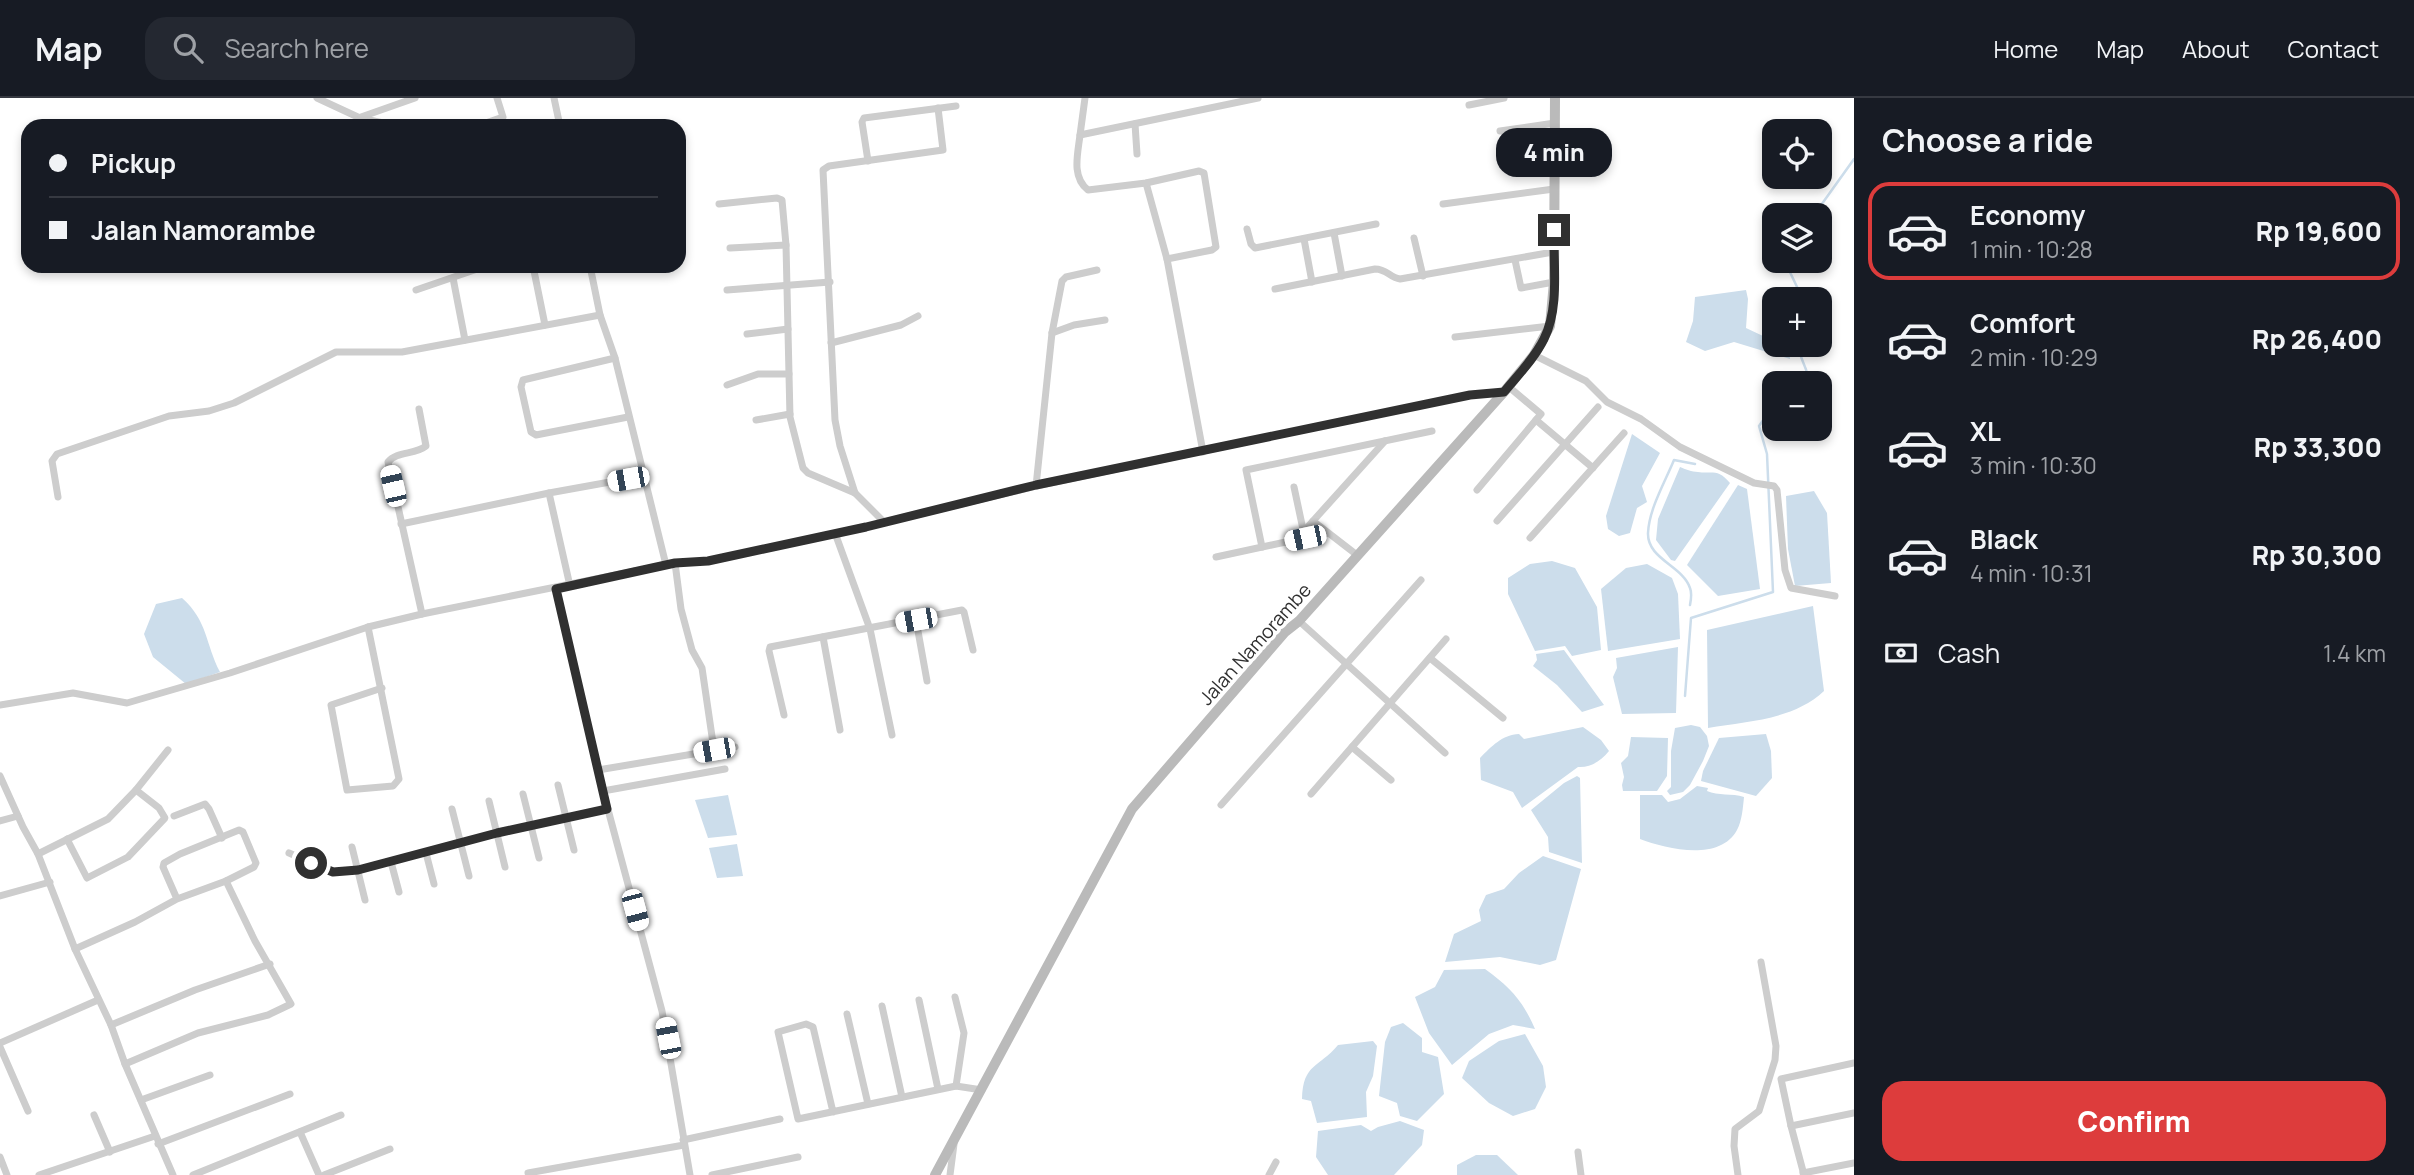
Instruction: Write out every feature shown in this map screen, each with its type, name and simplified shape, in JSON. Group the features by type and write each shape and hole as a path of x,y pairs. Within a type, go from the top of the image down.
{"main road":[{"name":"Jalan Namorambe","path":"935,1175 1132,809 1284,632 1299,621 1534,355 1550,326 1554,282 1555,98"}],"street":[{"path":"317,98 365,119"},
{"path":"360,118 415,98"},
{"path":"497,98 503,117 497,119"},
{"path":"554,98 558,119"},
{"path":"1085,98 1077,169 1084,187 1092,190 1146,183 1199,171 1205,176 1216,247 1167,259"},
{"path":"1080,135 1258,98"},
{"path":"1469,105 1504,98"},
{"path":"868,161 862,122 864,118 956,106"},
{"path":"855,493 835,421 823,170 829,166 943,150 938,108"},
{"path":"1500,131 1555,123"},
{"path":"1135,124 1137,154"},
{"path":"1146,183 1167,259 1203,452"},
{"path":"1443,204 1554,189"},
{"path":"719,204 780,198 783,203 790,414 805,471 855,493 884,522"},
{"path":"1247,229 1251,244 1255,247 1376,224"},
{"path":"1334,233 1342,276"},
{"path":"1414,238 1423,276"},
{"path":"1304,239 1312,282"},
{"path":"730,248 786,245"},
{"path":"1275,289 1382,269 1396,279 1423,276 1553,252"},
{"path":"1515,260 1521,288 1554,282"},
{"path":"1036,485 1052,333 1063,279 1097,270"},
{"path":"415,290 467,273"},
{"path":"534,273 545,325"},
{"path":"591,273 666,565"},
{"path":"453,278 465,340"},
{"path":"727,290 830,282"},
{"path":"58,497 51,461 57,454 169,416 209,411 234,403 336,352 397,352 600,315"},
{"path":"831,343 901,325 918,316"},
{"path":"1052,333 1074,325 1105,320"},
{"path":"1455,337 1550,326"},
{"path":"747,334 788,329"},
{"path":"1534,355 1586,381 1607,402 1641,419 1680,447 1754,482 1774,486 1777,490 1785,570 1791,588 1835,596"},
{"path":"615,358 523,380 521,387 531,432 536,435 628,417"},
{"path":"727,385 758,374 789,374"},
{"path":"0,705 73,693 127,704 368,628 422,614 675,563 708,561 1036,485 1506,389 1541,414 1477,490"},
{"path":"1497,521 1598,407"},
{"path":"419,409 426,446 421,450 394,457 388,462 422,614"},
{"path":"756,420 790,414"},
{"path":"1536,420 1593,468"},
{"path":"1262,547 1246,470 1432,431"},
{"path":"1530,538 1624,433"},
{"path":"1304,535 1313,521 1385,441"},
{"path":"401,524 643,476"},
{"path":"1294,487 1304,535"},
{"path":"549,493 570,586"},
{"path":"1313,521 1357,555"},
{"path":"835,533 870,629 892,735"},
{"path":"1216,557 1304,535 1327,533"},
{"path":"675,563 681,610 692,650 702,668 714,750"},
{"path":"1221,805 1421,580"},
{"path":"556,589 607,809 662,1011 678,1092 690,1175"},
{"path":"784,715 769,649 963,610 973,650"},
{"path":"916,620 928,681"},
{"path":"1299,621 1445,753"},
{"path":"368,628 382,688 399,779 393,786 347,790 331,705 382,688"},
{"path":"823,637 840,730"},
{"path":"1311,794 1446,639"},
{"path":"1430,658 1503,718"},
{"path":"598,770 735,747"},
{"path":"1352,747 1391,780"},
{"path":"38,854 108,819 168,750"},
{"path":"603,791 724,769"},
{"path":"0,776 38,854 75,949 111,1025 173,1175"},
{"path":"558,785 574,850"},
{"path":"67,839 87,878 128,857 165,818 159,808 136,790"},
{"path":"523,794 539,858"},
{"path":"489,801 505,867"},
{"path":"174,816 205,804 222,838"},
{"path":"452,809 469,876"},
{"path":"289,853 333,872 358,870 497,833 607,809"},
{"path":"0,821 18,816"},
{"path":"75,949 135,922 177,899 254,867 256,863 243,832 239,830 180,853 164,863 163,867 177,899"},
{"path":"352,847 365,900"},
{"path":"426,853 434,884"},
{"path":"391,862 399,892"},
{"path":"125,1064 198,1033 290,1006 291,1002 255,941 226,880"},
{"path":"0,896 50,882"},
{"path":"1738,1175 1734,1146 1735,1129 1759,1111 1775,1060 1776,1046 1761,962"},
{"path":"111,1025 195,990 270,964"},
{"path":"955,997 964,1033 956,1086"},
{"path":"919,999 938,1089"},
{"path":"28,1111 0,1045 98,1000"},
{"path":"882,1006 902,1097"},
{"path":"847,1014 868,1104"},
{"path":"833,1112 813,1027 806,1024 778,1032 797,1119 833,1112 938,1089 956,1086 982,1090"},
{"path":"1854,1063 1781,1079 1804,1174 1854,1163"},
{"path":"141,1100 210,1074"},
{"path":"39,1175 157,1140 290,1094"},
{"path":"1791,1126 1854,1113"},
{"path":"94,1115 110,1152"},
{"path":"193,1175 341,1115"},
{"path":"528,1173 684,1142 780,1119"},
{"path":"300,1132 321,1175 390,1149"},
{"path":"950,1175 955,1138"},
{"path":"1578,1152 1581,1175"},
{"path":"0,1157 7,1175"},
{"path":"712,1175 799,1157"},
{"path":"1269,1175 1276,1162"}],"water":[{"path":"1746,290 1746,328 1762,336 1762,350 1734,342 1705,351 1686,342 1693,321 1695,297"},
{"path":"1632,434 1660,453 1642,486 1647,502 1637,508 1630,533 1619,536 1608,529 1606,516"},
{"path":"1680,467 1693,472 1718,473 1730,483 1675,561 1671,560 1656,540 1658,519"},
{"path":"1738,485 1747,489 1760,589 1718,596 1687,565"},
{"path":"1814,491 1827,513 1831,583 1795,586 1788,549 1786,496"},
{"path":"1552,561 1575,568 1597,607 1601,650 1572,656 1565,646 1535,651 1508,594 1508,578 1530,564"},
{"path":"1647,564 1672,578 1678,594 1680,639 1608,651 1601,589 1626,568"},
{"path":"182,598 197,615 220,672 186,684 153,657 144,634 156,604"},
{"path":"1813,606 1824,691 1812,701 1784,714 1708,728 1707,630"},
{"path":"1678,647 1676,713 1622,714 1613,677 1617,668 1616,658"},
{"path":"1564,650 1604,705 1582,712 1557,685 1533,666 1537,660 1536,654"},
{"path":"1691,725 1700,727 1707,736 1709,746 1690,785 1683,792 1670,795 1667,791 1671,787 1671,751 1675,728"},
{"path":"1583,727 1601,740 1609,751 1595,763 1578,767 1522,808 1513,792 1481,780 1480,758 1502,739 1519,734 1524,739"},
{"path":"1766,734 1771,751 1772,778 1756,796 1701,781 1719,738"},
{"path":"1631,737 1668,738 1667,776 1657,791 1623,791 1621,763 1628,756"},
{"path":"1577,776 1580,778 1582,863 1549,852 1548,837 1531,810"},
{"path":"1697,786 1708,788 1707,791 1711,793 1744,797 1739,826 1729,840 1706,850 1692,850 1640,839 1640,795 1662,795 1668,802 1680,799"},
{"path":"728,795 737,835 708,838 695,800"},
{"path":"737,844 743,876 717,878 709,848"},
{"path":"1543,856 1581,869 1556,960 1540,965 1500,957 1445,962 1454,934 1481,921 1479,910 1486,895 1504,889 1519,873"},
{"path":"1485,969 1515,995 1535,1029 1513,1025 1489,1034 1452,1065 1429,1033 1415,997 1435,987 1444,970"},
{"path":"1403,1023 1422,1038 1422,1052 1438,1057 1444,1094 1417,1121 1400,1116 1397,1103 1379,1096 1385,1042 1391,1027"},
{"path":"1525,1034 1543,1066 1546,1087 1535,1109 1513,1116 1489,1103 1462,1078 1469,1061 1499,1041"},
{"path":"1373,1041 1377,1046 1373,1076 1366,1092 1367,1117 1317,1123 1311,1101 1302,1099 1305,1079 1309,1072 1338,1045"},
{"path":"1400,1121 1424,1130 1422,1145 1394,1175 1328,1175 1316,1157 1318,1131 1361,1125 1371,1131"},
{"path":"1476,1155 1497,1155 1518,1175 1457,1175 1457,1165"}],"waterway":[{"path":"1823,203 1854,159"},
{"path":"1790,273 1797,287"},
{"path":"1801,357 1806,371"},
{"path":"1762,422 1759,426 1762,436"},
{"path":"1685,696 1691,618 1773,592 1767,454 1763,441"},
{"path":"1690,605 1691,592 1686,580 1653,549 1648,533 1654,505 1674,460 1695,464"}],"route":[{"path":"311,863 333,872 358,870 497,833 607,809 556,589 675,563 708,561 866,527 1036,485 1470,395 1504,392 1534,355 1550,326 1554,282 1554,230"}]}
